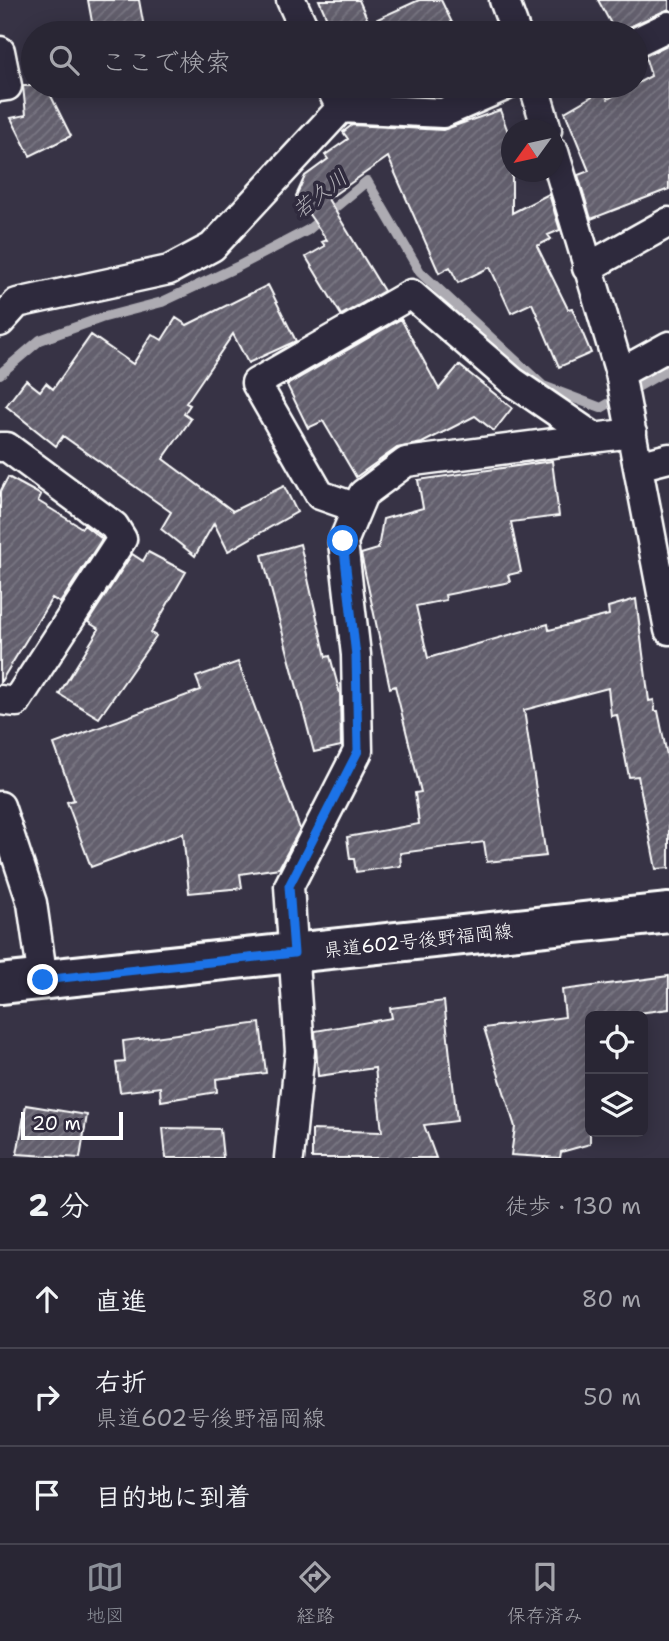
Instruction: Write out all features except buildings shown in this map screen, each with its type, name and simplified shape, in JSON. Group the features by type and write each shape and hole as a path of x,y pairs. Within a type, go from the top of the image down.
{"main road":[{"name":"県道602号後野福岡線","path":"0,984 669,913"}],"street":[{"path":"291,0 301,21"},
{"path":"504,0 512,21"},
{"path":"648,36 669,26"},
{"path":"0,51 7,86 0,87"},
{"path":"0,322 17,303 169,270 212,247 335,98"},
{"path":"343,98 443,113 477,98"},
{"path":"542,98 545,119"},
{"path":"563,182 621,378 669,631"},
{"path":"587,268 669,222"},
{"path":"357,508 320,495 256,383 411,294 513,382 595,438"},
{"path":"621,378 669,346"},
{"path":"289,1158 300,1051 289,886 358,751 356,656 343,541 363,494 406,462 595,438 631,425"},
{"path":"0,447 7,447 103,518 122,539 16,702 0,699"},
{"path":"638,467 669,458"},
{"path":"0,806 32,903 43,980"}],"waterway":[{"name":"若久川","path":"0,374 40,340 101,318 162,302 308,230 367,181 420,272 543,386 601,408 669,369"}],"route":[{"path":"43,980 294,953 289,886 358,751 356,656 343,541"}]}
